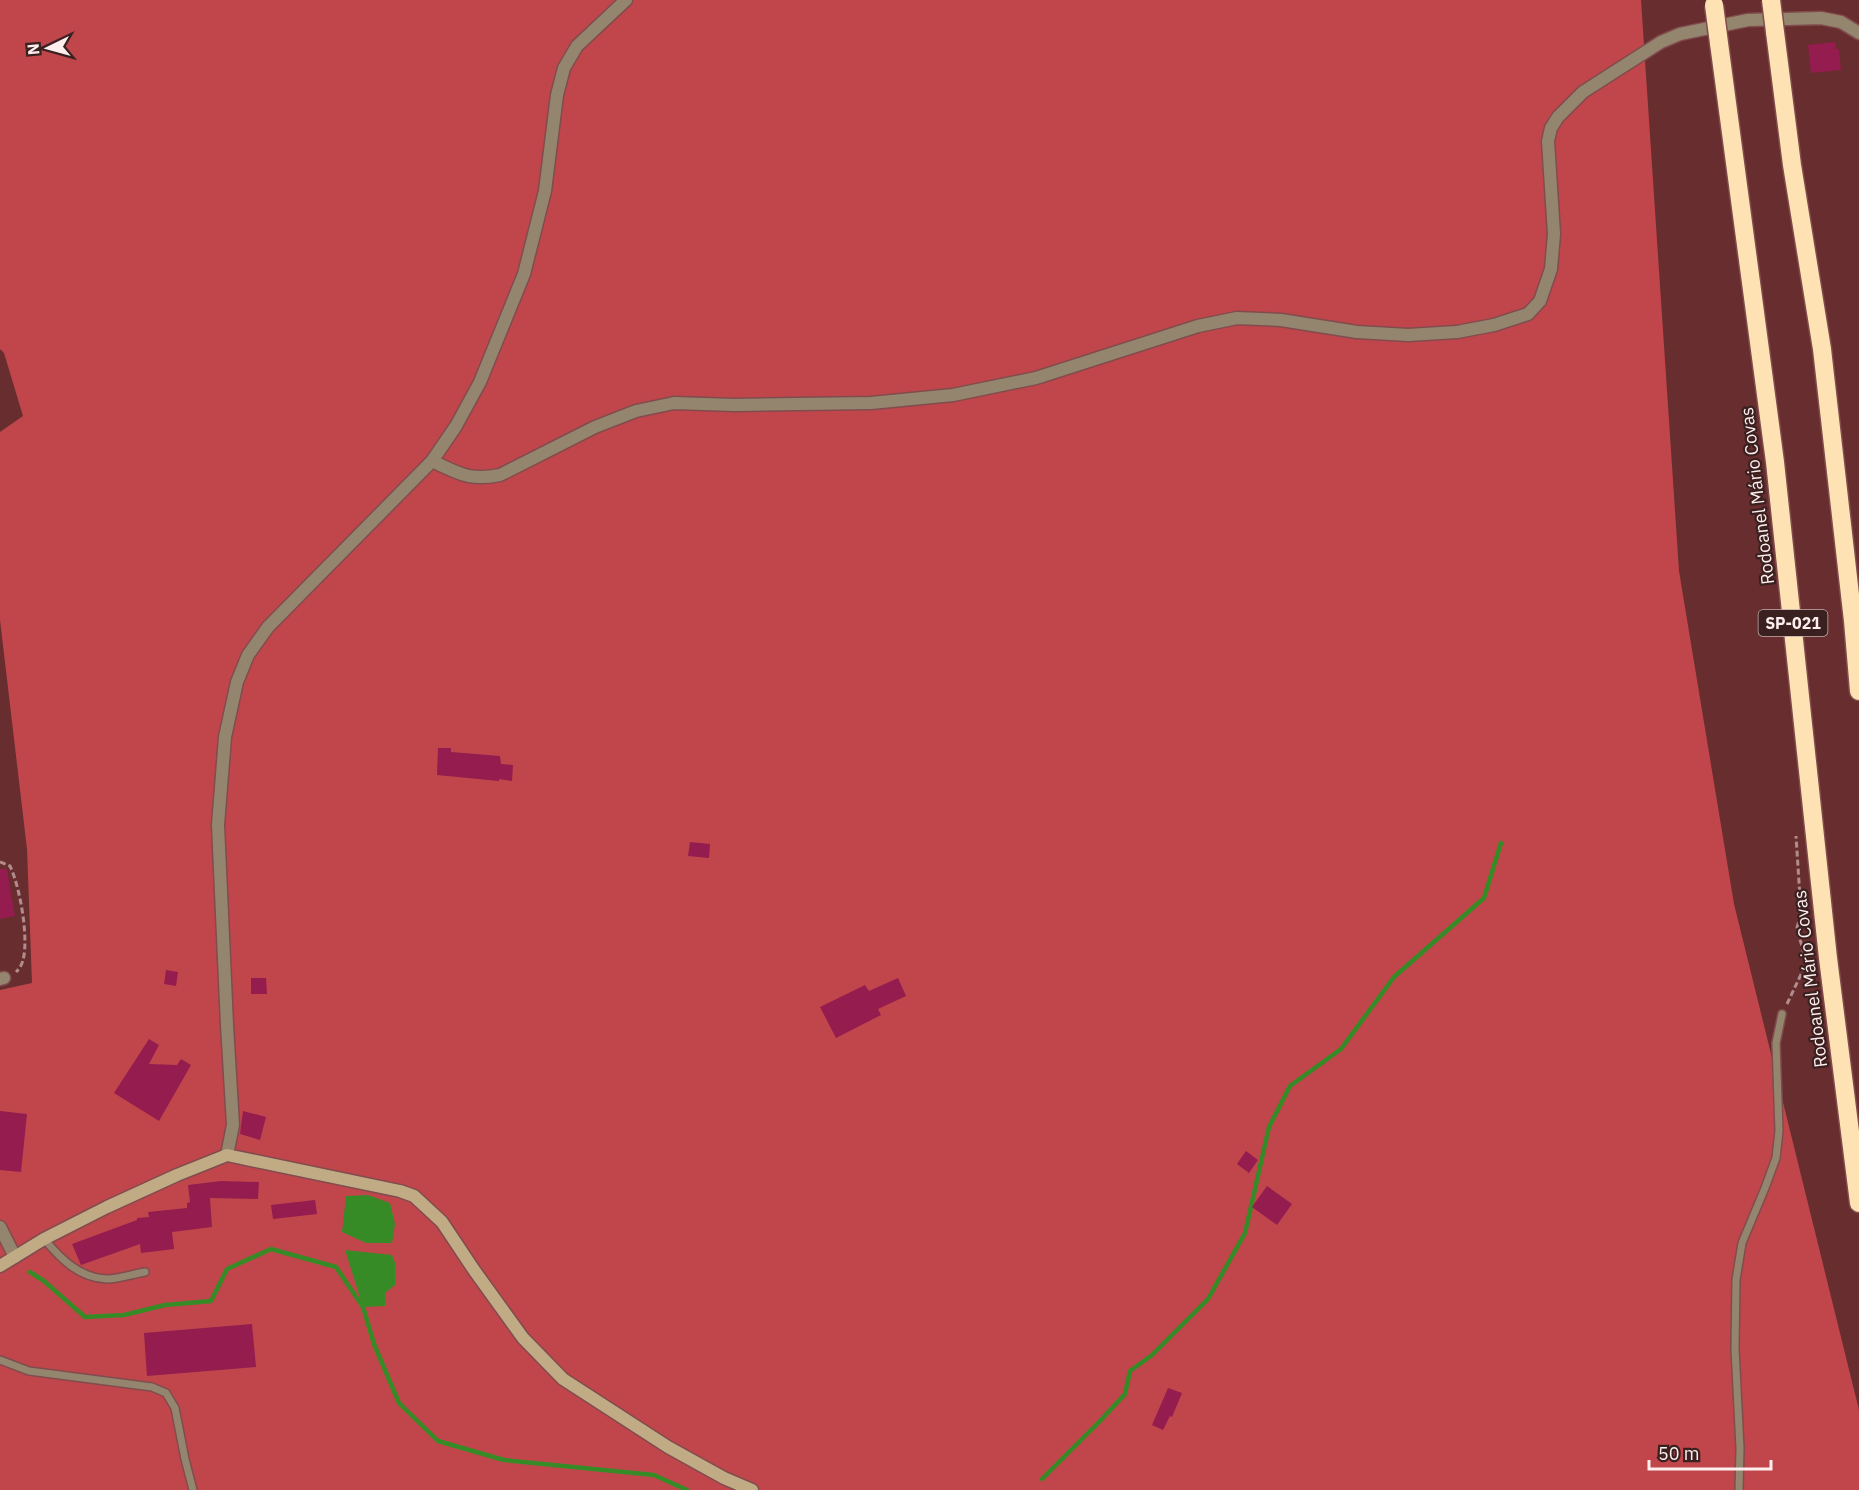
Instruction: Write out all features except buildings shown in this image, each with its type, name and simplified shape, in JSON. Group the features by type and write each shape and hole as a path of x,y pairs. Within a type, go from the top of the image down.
{"highway":[{"name":"SP-021","path":"1771,0 1792,165 1822,349 1859,691"},
{"name":"Rodoanel Mário Covas","path":"1714,3 1774,451 1828,958 1859,1203"}],"main road":[{"path":"0,1266 44,1239 107,1207 227,1155 390,1188 414,1196 442,1222 523,1338 563,1379 668,1447 724,1478 752,1490"}],"street":[{"path":"227,1155 233,1125 218,825 225,736 237,682 248,655 268,627 432,461 456,426 480,382 524,274 545,191 557,95 564,68 577,46 626,0"},
{"path":"432,461 467,478 500,475 595,427 636,411 674,403 735,405 870,403 953,395 1036,378 1198,326 1237,318 1281,320 1357,332 1408,335 1457,332 1494,325 1528,314 1540,301 1551,269 1554,234 1548,141 1551,128 1558,117 1583,92 1661,42 1694,30 1748,20 1821,18 1841,22 1859,33"},
{"path":"0,1227 15,1257"}],"lane":[{"path":"1739,1490 1740,1448 1735,1348 1736,1280 1742,1243 1766,1188 1776,1158 1779,1131 1776,1043 1782,1014"},
{"path":"44,1239 66,1264 88,1275 108,1279 145,1272"},
{"path":"0,1360 29,1371 152,1387 166,1393 175,1408 193,1490"}],"path":[{"path":"1782,1014 1805,966 1797,928 1801,913 1796,830"},
{"path":"0,862 10,866 17,880 21,901 24,951 23,962 17,972 2,979"}],"shaded area":[{"path":"0,0 1641,0 1679,571 1734,904 1859,1410 1859,1490 0,1490 0,990 32,983 27,849 0,620 0,432 23,416 4,353 0,349"},
{"path":"368,1195 390,1203 395,1224 392,1243 366,1243 342,1232 346,1196"},
{"path":"345,1250 392,1255 395,1263 395,1285 385,1293 385,1306 363,1307"}],"waterway":[{"path":"1042,1479 1125,1394 1130,1371 1152,1355 1208,1299 1245,1233 1269,1127 1290,1086 1341,1049 1394,977 1484,898 1501,843"},
{"path":"30,1272 44,1281 85,1317 124,1315 165,1305 211,1301 227,1269 271,1249 336,1267 363,1307 374,1344 399,1403 438,1441 504,1460 654,1475 687,1490"}]}
